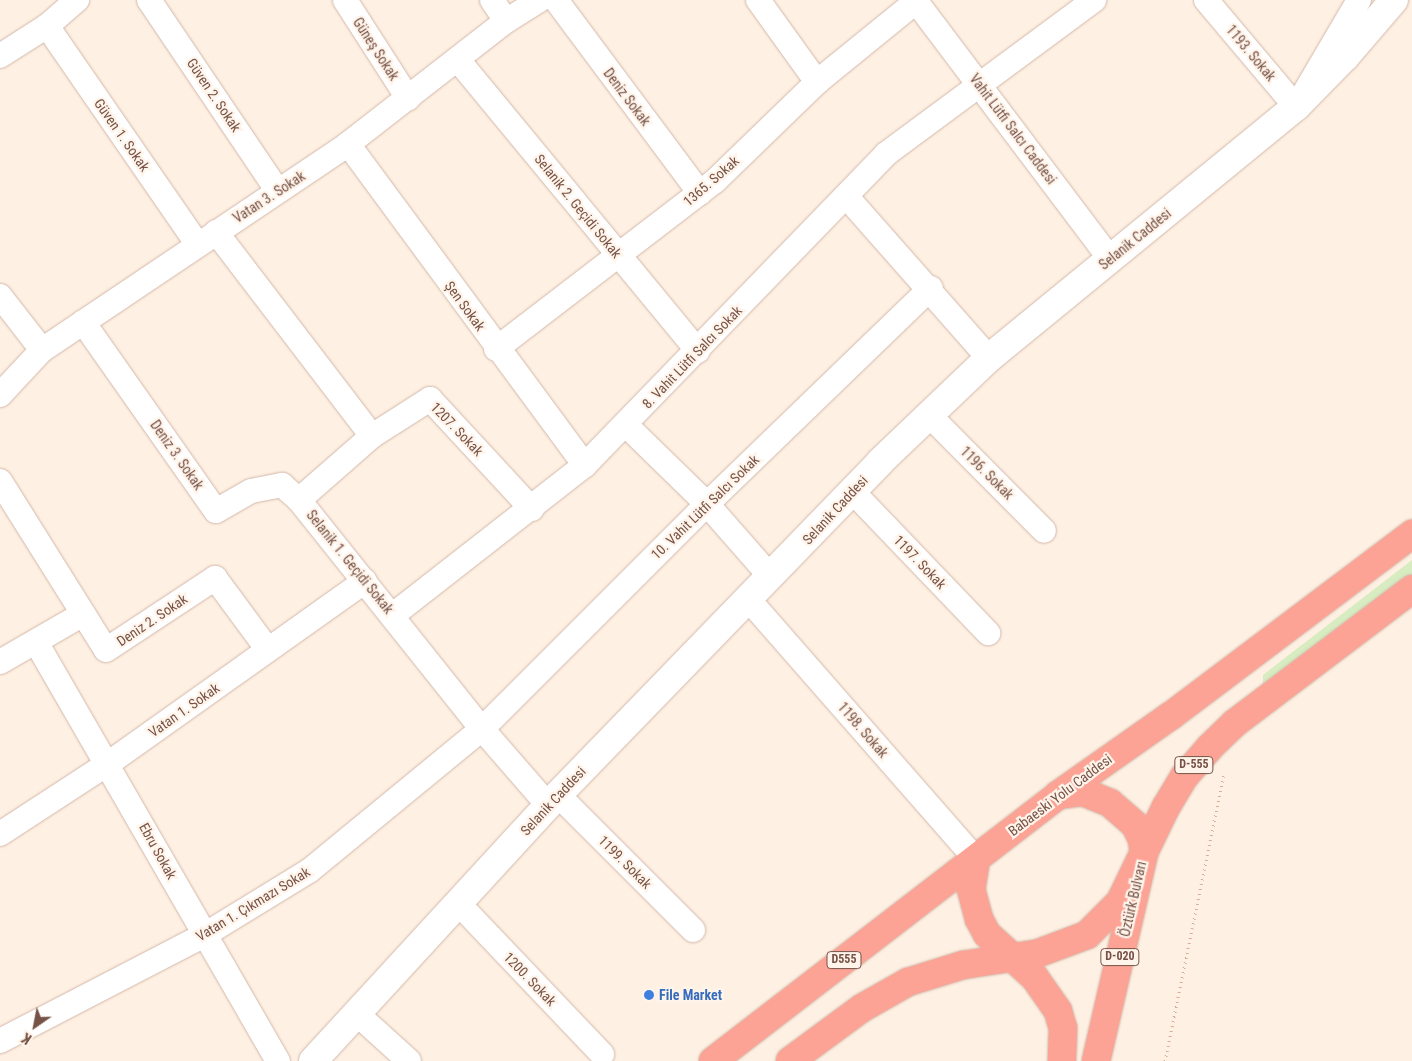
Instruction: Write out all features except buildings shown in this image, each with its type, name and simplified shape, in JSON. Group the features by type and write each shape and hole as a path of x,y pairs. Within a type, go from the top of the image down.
{"highway":[{"name":"Babaeski Yolu Caddesi","path":"713,1061 1058,795 1172,714 1412,534"},
{"name":"D-555","path":"790,1061 862,1008 908,982 963,965 1014,958 1065,945 1087,935 1120,902 1170,799 1209,748 1235,723 1412,589"},
{"name":"D-020","path":"1058,795 1083,792 1110,803 1135,825 1142,839 1144,853"},
{"name":"Öztürk Bulvarı","path":"1096,1061 1144,853"},
{"path":"976,859 971,889 979,919 987,934 1039,983 1058,1011 1063,1028 1062,1061"}],"street":[{"path":"0,56 47,26 77,0"},
{"name":"Güven 2. Sokak","path":"149,0 278,191"},
{"name":"Güneş Sokak","path":"345,0 408,98"},
{"path":"492,0 506,21"},
{"name":"Vatan 3. Sokak","path":"0,395 42,350 348,144 506,21 539,0"},
{"name":"Deniz Sokak","path":"556,0 700,192"},
{"path":"758,0 817,82"},
{"name":"1365. Sokak","path":"496,349 700,192 817,82 916,0"},
{"name":"Vahit Lütfi Salcı Caddesi","path":"916,0 1110,259"},
{"name":"8. Vahit Lütfi Salcı Sokak","path":"393,615 532,509 584,465 698,351 886,154 1094,0"},
{"name":"1193. Sokak","path":"1206,0 1296,107"},
{"path":"1296,107 1359,0"},
{"name":"Selanik Caddesi","path":"314,1061 553,800 749,600 852,491 929,415 989,358 1296,107 1345,57 1394,0"},
{"name":"Güven 1. Sokak","path":"47,26 207,238"},
{"name":"Selanik 2. Geçidi Sokak","path":"458,60 698,351"},
{"name":"Şen Sokak","path":"348,144 496,349 584,465"},
{"path":"846,196 931,288 989,358"},
{"path":"207,238 372,436"},
{"name":"10. Vahit Lütfi Salcı Sokak","path":"482,729 707,504 931,288"},
{"path":"0,296 42,350"},
{"name":"Deniz 3. Sokak","path":"83,322 216,511 250,491 282,485 299,500"},
{"name":"1207. Sokak","path":"372,436 430,399 532,509"},
{"name":"1196. Sokak","path":"929,415 1044,531"},
{"path":"626,425 707,504 771,577"},
{"name":"Selanik 1. Geçidi Sokak","path":"372,436 299,500 393,615 482,729 553,800"},
{"name":"Deniz 2. Sokak","path":"0,481 106,650 215,578 268,650"},
{"name":"1197. Sokak","path":"852,491 988,632"},
{"name":"Vatan 1. Sokak","path":"0,834 109,763 365,581"},
{"name":"1198. Sokak","path":"749,600 976,859"},
{"path":"0,662 84,614"},
{"name":"Ebru Sokak","path":"36,642 109,763 278,1061"},
{"name":"Vatan 1. Çıkmazı Sokak","path":"0,1041 206,934 309,871 482,729"},
{"name":"1199. Sokak","path":"553,800 693,930"},
{"name":"1200. Sokak","path":"458,903 602,1054"},
{"path":"357,1014 409,1061"}],"path":[{"path":"1165,1061 1224,773"}],"green space":[{"path":"1412,560 1412,574 1263,688 1263,675"}],"place":[{"name":"File Market","path":"649,995"}]}
